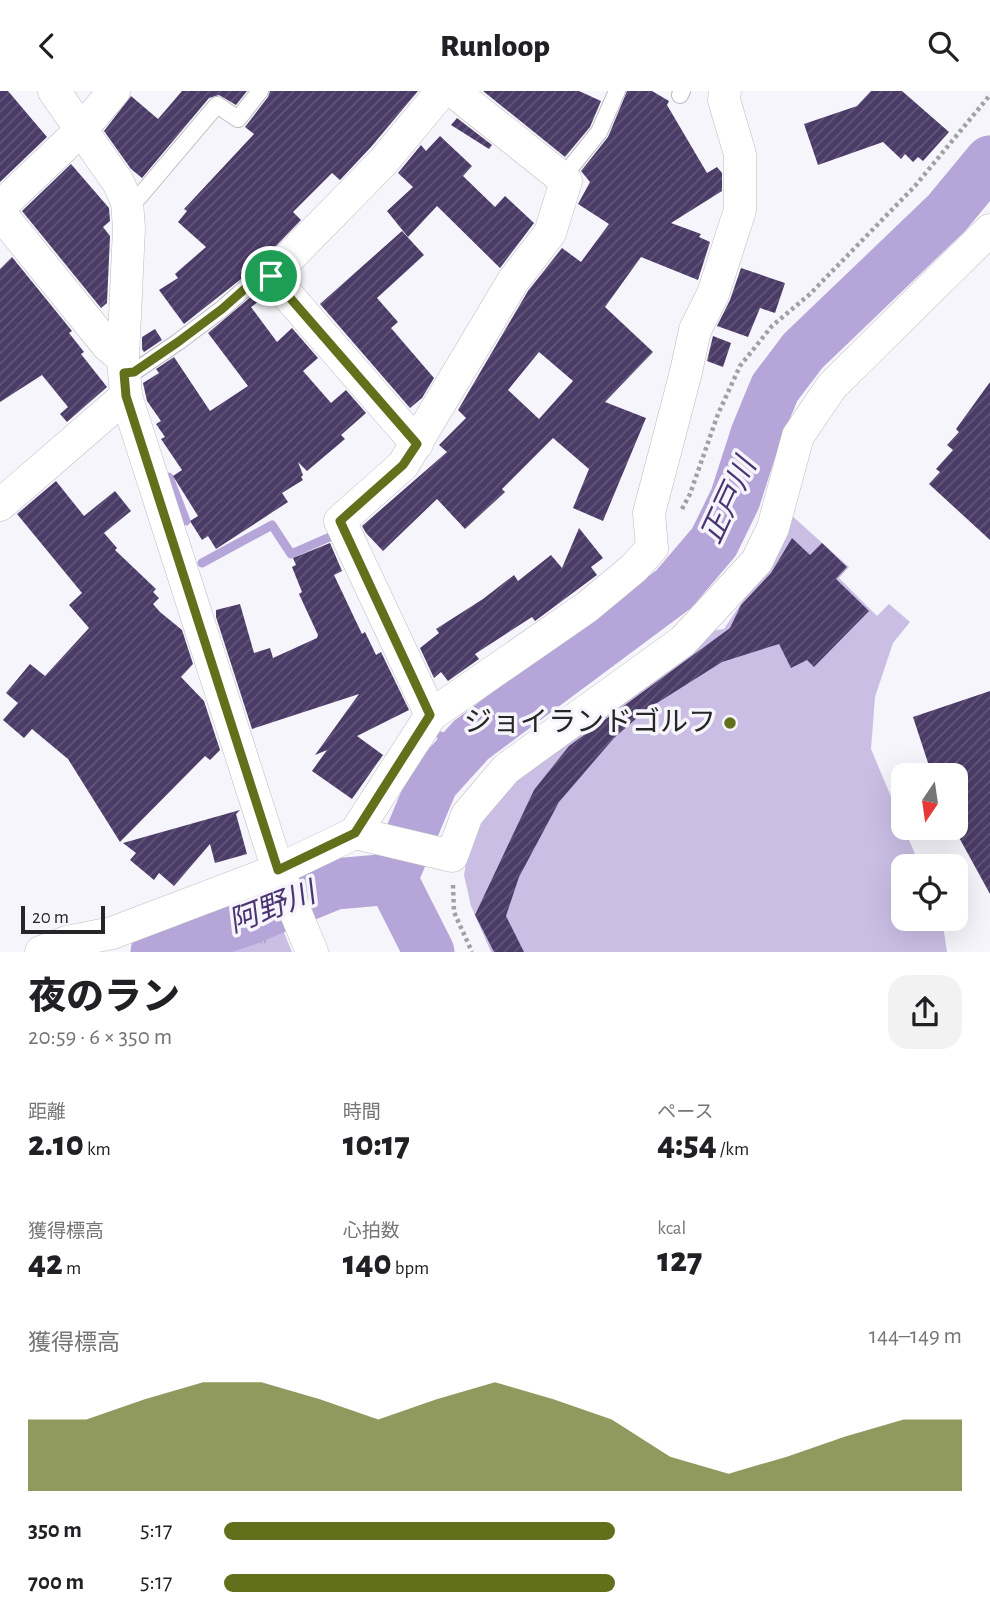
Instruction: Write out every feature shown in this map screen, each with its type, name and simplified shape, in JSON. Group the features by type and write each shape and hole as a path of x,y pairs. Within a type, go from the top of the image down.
{"street":[{"path":"0,506 124,376 130,228 127,202 117,182 54,91"},
{"path":"0,207 82,129 114,91"},
{"path":"417,444 271,276 382,163 442,91"},
{"path":"430,715 340,521 403,465 417,444 513,281 550,233 566,181 453,91"},
{"path":"41,952 67,942 112,933 280,874 355,833 430,715 587,607 634,568 652,548 649,513 695,330 713,294 740,210 740,154 724,100 725,91"},
{"path":"0,213 108,346 124,376 280,874 307,939"},
{"path":"355,833 452,856 467,815 506,769 683,641 757,561 773,528 798,436 832,386 990,230"}],"lane":[{"path":"127,202 139,197 217,105 238,120 260,91"},
{"path":"562,178 599,132 617,91"},
{"path":"124,376 178,342 257,278 271,276"}],"path":[{"path":"652,548 678,517 690,494 728,388 748,356 772,326 810,294 915,186 990,95"},
{"path":"452,856 454,912 472,952"}],"green space":[{"name":"ジョイランドゴルフ","path":"790,514 849,567 839,578 877,616 889,604 910,622 893,643 875,697 871,749 891,797 891,840 909,840 915,854 891,854 891,931 944,931 947,952 491,952 471,906 464,875 472,830 506,785 709,631 724,629 762,572"},
{"path":"280,923 292,952 201,952"}],"building":[{"path":"0,91 8,91 47,137 0,182"},
{"path":"182,91 247,91 236,105 219,95 209,98 142,178 131,169 104,131 131,96 158,119"},
{"path":"270,91 418,91 340,180 332,173 293,212 301,220 255,268 184,324 159,290 178,278 175,274 206,247 178,222 187,211 184,209 254,134 245,127"},
{"path":"483,91 579,91 601,101 590,127 565,157"},
{"path":"627,91 652,91 669,101 667,105 707,173 717,167 722,173 722,191 671,223 701,234 699,237 710,242 698,280 641,257 605,307 653,352 605,402 646,418 603,521 573,508 589,469 553,438 502,489 505,492 465,529 437,499 383,551 362,526 447,452 439,445 466,418 458,410 528,291 562,248 581,262 609,224 578,204 590,182 581,171 608,137","holes":["539,352 573,381 539,419 508,390"]},
{"path":"871,91 902,91 949,132 923,161 918,157 913,162 905,154 901,159 883,142 818,165 804,124 857,106"},
{"path":"457,118 492,145 489,149 451,125"},
{"path":"440,136 472,166 463,176 495,207 505,196 534,223 500,268 437,206 408,237 387,211 413,187 398,173 421,145 426,151"},
{"path":"71,164 109,208 110,221 103,227 110,236 107,303 101,308 22,211"},
{"path":"402,231 424,255 377,298 398,322 391,328 434,378 422,398 410,408 320,304"},
{"path":"12,257 72,331 69,333 84,352 81,354 107,387 67,422 60,414 68,407 42,375 0,402 0,269"},
{"path":"741,268 785,283 775,313 760,308 748,337 717,326"},
{"path":"259,290 265,297 251,307 277,342 292,328 318,358 303,371 331,403 346,390 366,413 341,435 345,439 307,471 298,462 303,480 282,493 288,502 216,549 208,536 202,540 190,521 198,516 173,476 182,470 161,439 165,437 156,424 161,421 147,401 143,383 159,373 156,369 174,357 210,411 248,386 208,333"},
{"path":"155,329 162,340 144,352 142,337"},
{"path":"713,336 731,343 723,367 707,361"},
{"path":"990,382 990,540 929,484 940,472 936,469 953,450 947,445 959,432 956,429"},
{"path":"56,481 84,516 115,491 131,511 104,533 117,548 115,550 156,589 153,592 159,598 153,604 182,630 193,664 181,677 204,701 220,750 210,760 205,756 120,842 68,759 32,729 24,738 3,720 18,703 6,693 30,664 45,676 89,628 69,605 82,593 17,514"},
{"path":"579,528 603,558 591,567 597,575 535,621 532,617 475,654 479,659 448,681 441,672 434,678 420,648 439,633 436,629 514,575 518,581 551,555 562,568"},
{"path":"792,538 810,555 822,543 847,567 836,579 869,611 814,667 807,660 791,668 779,644 722,662 646,710 614,738 559,802 519,877 506,916 524,952 494,952 475,915 534,790 569,746 730,628 741,605 771,573"},
{"path":"330,543 342,571 334,575 362,634 365,632 376,655 381,652 409,710 357,736 383,755 352,799 312,771 327,750 315,755 359,694 252,729 216,617 216,610 240,604 254,653 270,648 273,658 317,638 299,594 302,592 292,567 296,565 293,558"},
{"path":"990,691 990,894 960,840 968,840 968,763 928,763 913,717"},
{"path":"240,810 236,814 247,854 215,863 210,844 174,886 159,873 154,880 130,860 136,853 123,843"}],"waterway":[{"name":"正戸川","path":"392,879 433,782 471,740 674,589 714,542 735,499 756,434 775,388 803,351 947,213 990,161"},
{"path":"169,477 186,521"},
{"path":"202,563 272,525 291,554 332,536"},
{"path":"441,736 458,754"},
{"path":"392,879 429,952"},
{"name":"阿野川","path":"156,952 252,918 335,884 392,879"}],"place":[{"name":"ジョイランドゴルフ","path":"730,723"}],"route":[{"path":"271,276 417,444 403,465 340,521 430,715 355,833 278,870 126,396 124,373 134,372 178,342 257,278 271,276"}]}
